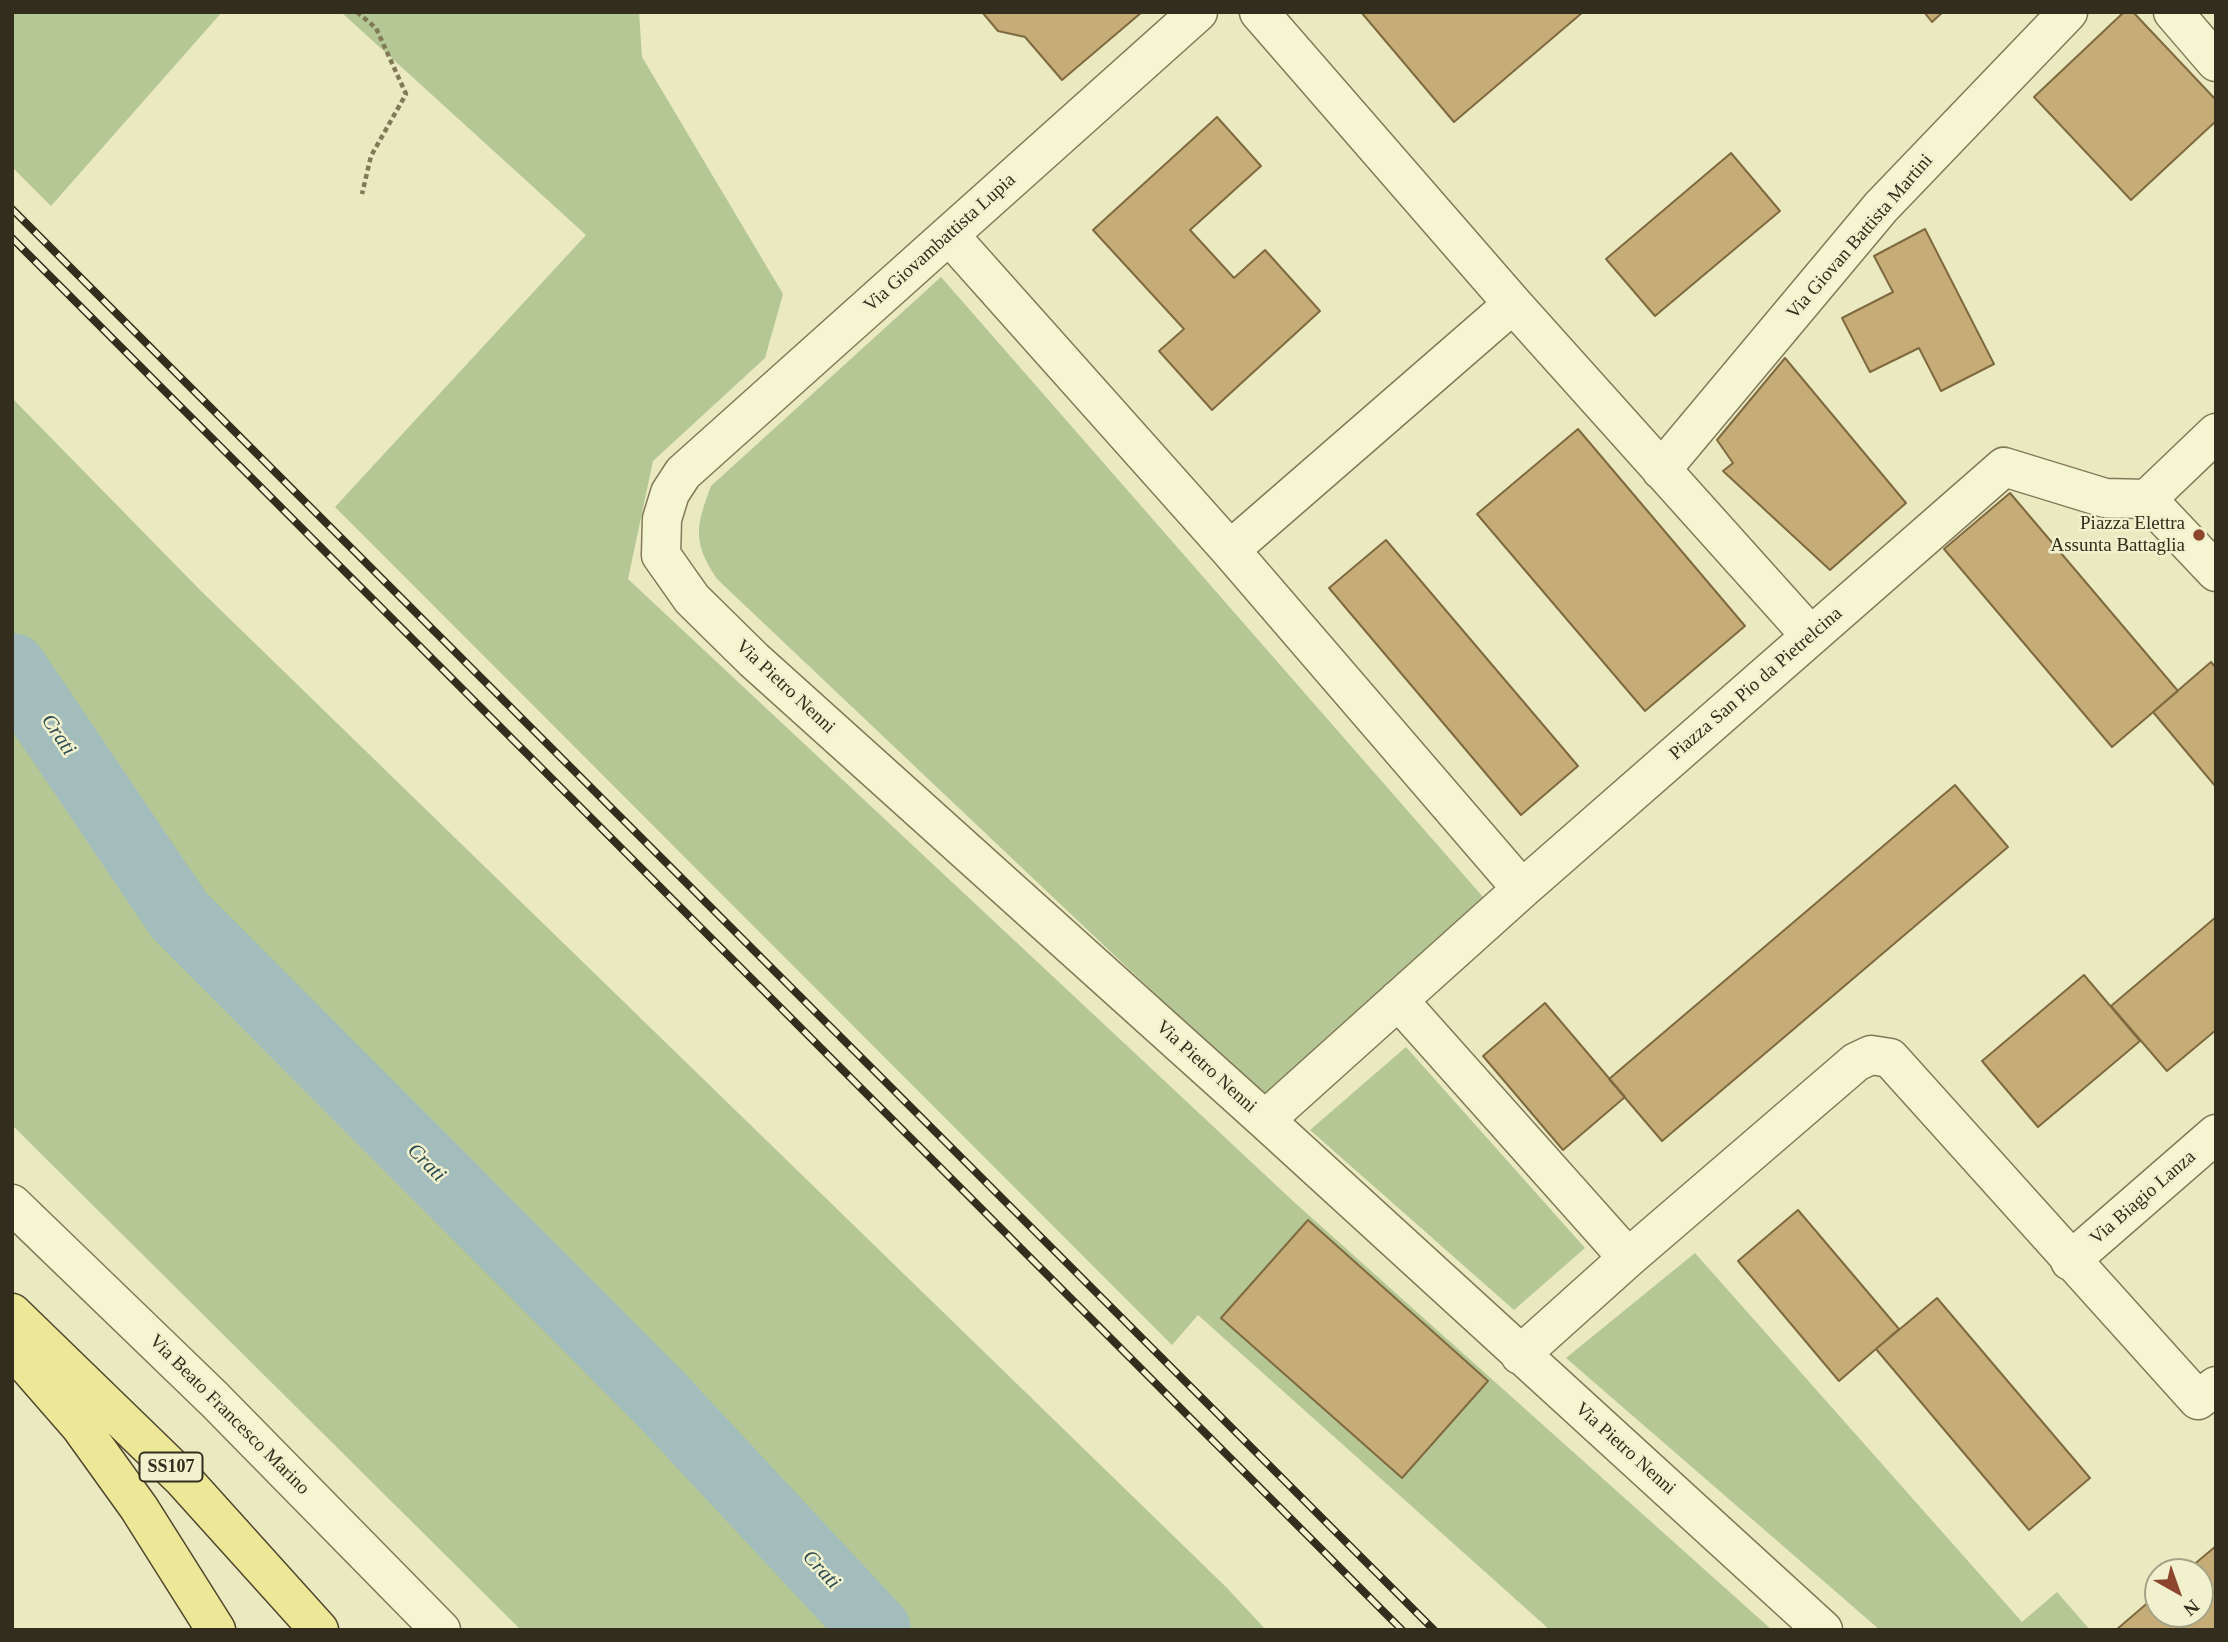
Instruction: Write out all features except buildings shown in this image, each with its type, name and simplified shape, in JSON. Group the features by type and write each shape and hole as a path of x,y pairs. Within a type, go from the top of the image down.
{"main road":[{"name":"SS107","path":"12,1313 182,1478 319,1630"},
{"path":"12,1348 87,1436 139,1508 216,1630"}],"street":[{"name":"Via Giovambattista Lupia","path":"683,473 1198,12"},
{"path":"1259,12 1513,304 1811,636"},
{"name":"Via Giovan Battista Martini","path":"1661,470 1881,207 2068,12"},
{"path":"2173,12 2216,62"},
{"path":"949,235 1230,551 1522,889"},
{"path":"1230,551 1513,304"},
{"path":"2216,433 2147,499 2216,572"},
{"name":"Piazza San Pio da Pietrelcina","path":"1265,1120 1522,889 2004,467 2105,498 2147,499"},
{"name":"Via Pietro Nenni","path":"683,473 670,493 662,519 662,555 692,599 754,660 1265,1120 1823,1630"},
{"path":"1398,1000 1628,1258"},
{"path":"1520,1355 1628,1258 1856,1062 1871,1055 1890,1058 2070,1261 2207,1393"},
{"name":"Via Biagio Lanza","path":"2070,1261 2216,1134"},
{"name":"Via Beato Francesco Marino","path":"12,1204 214,1399 441,1630"}],"path":[{"path":"357,12 376,28 406,94 371,156 362,194"}],"green space":[{"path":"12,12 222,12 51,206 12,167"},
{"path":"341,12 639,12 642,57 783,294 765,358 653,461 628,579 1294,1202 1772,1630 1550,1630 1198,1315 1172,1345 335,507 586,235"},
{"path":"941,277 1483,897 1264,1097 717,579 703,554 700,523 711,486"},
{"path":"12,398 200,590 1227,1588 1266,1630 521,1630 12,1125"},
{"path":"1406,1047 1585,1248 1514,1310 1310,1130"},
{"path":"1695,1253 2022,1622 2057,1592 2090,1630 1880,1630 1566,1358"}],"waterway":[{"name":"Crati","path":"12,668 179,915 657,1395 876,1630"}],"railway":[{"path":"12,209 1434,1630"},
{"path":"12,238 1402,1630"}],"place":[{"name":"Piazza Elettra Assunta Battaglia","path":"2199,535"}]}
